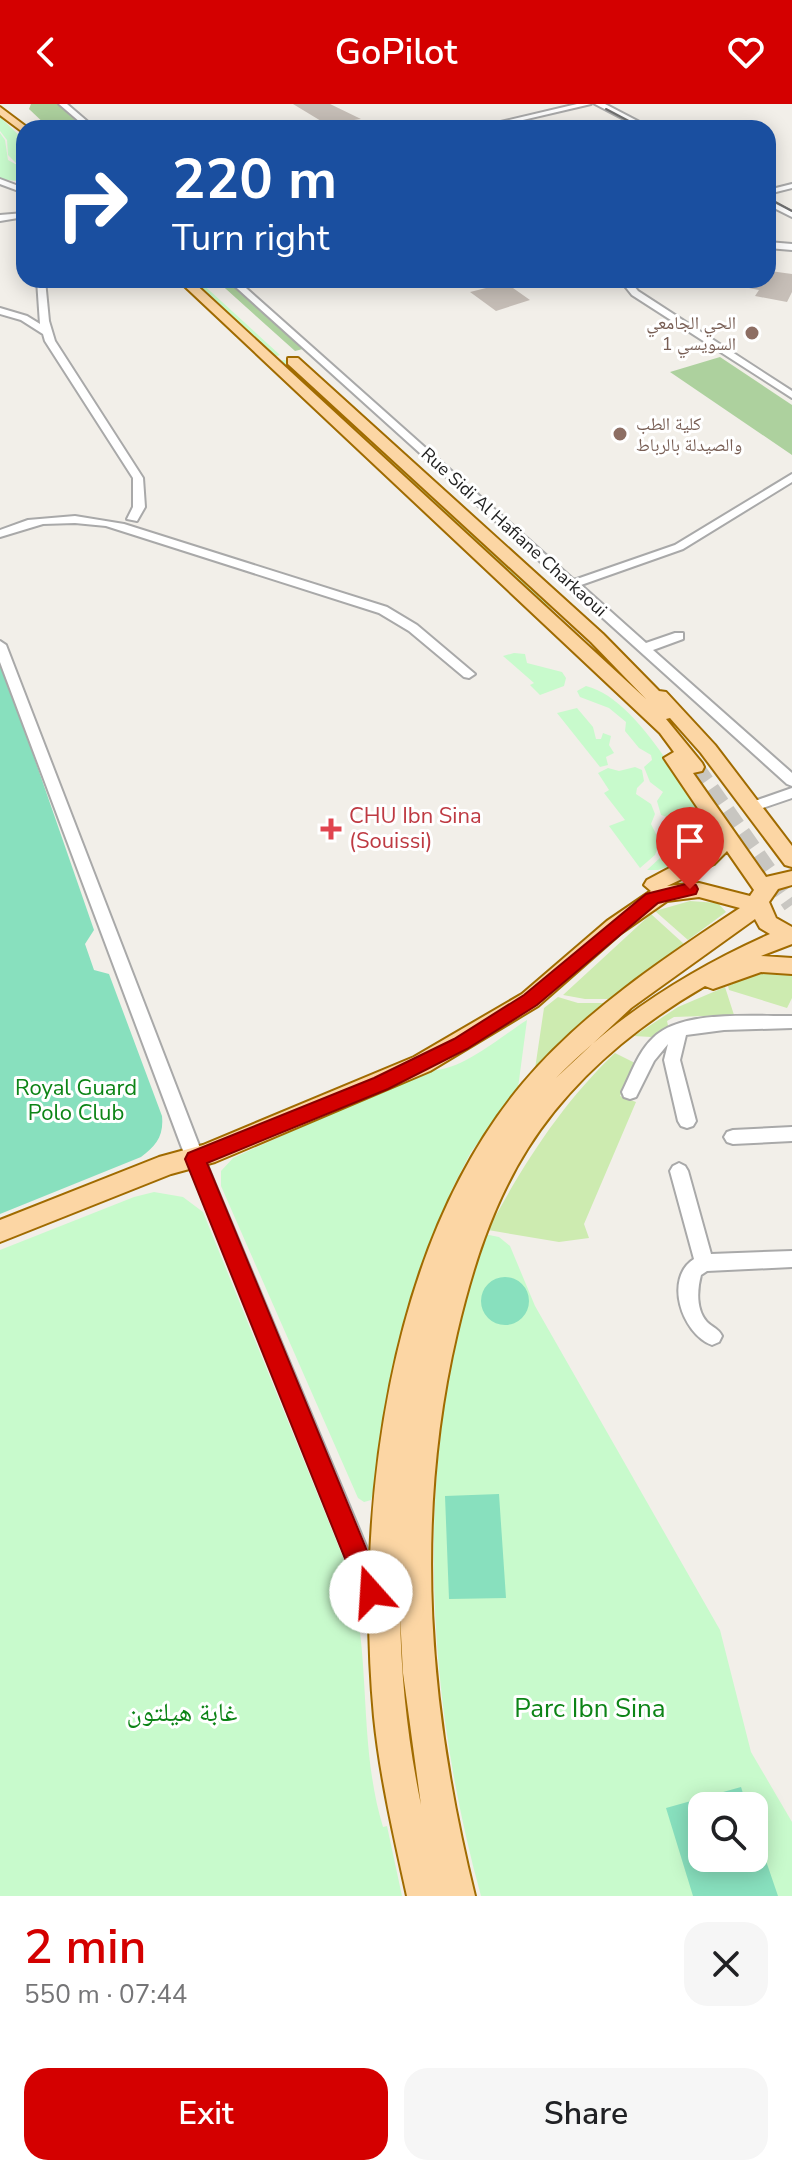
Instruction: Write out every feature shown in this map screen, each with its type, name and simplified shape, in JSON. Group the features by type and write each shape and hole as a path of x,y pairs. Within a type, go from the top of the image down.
{"main road":[{"path":"3,113 19,110 31,120"},
{"path":"193,288 666,729 700,766 645,685"},
{"path":"214,288 679,714 792,860"},
{"path":"623,689 724,831 760,899 767,923 790,936"},
{"path":"0,1231 168,1164 373,1075 445,1039 537,977 623,903 672,872 712,857 722,845 724,831"},
{"path":"458,1896 427,1746 401,1645 388,1531 396,1449 409,1372 447,1235 474,1174 508,1120 564,1056 642,989 760,899 777,880 792,878"},
{"path":"654,885 678,879 701,879 760,899"},
{"path":"193,1153 381,1083 460,1044 530,1000 614,927 662,894 699,890 760,899"},
{"path":"424,1896 394,1750 401,1645 427,1408 441,1338 481,1212 515,1147 557,1092 625,1027 686,985 735,958 790,936"},
{"path":"686,985 723,978 760,964 792,966"}],"street":[{"path":"63,104 82,120"},
{"path":"517,120 621,104"},
{"path":"603,105 632,120"},
{"path":"519,106 536,116"},
{"path":"588,107 613,120"},
{"path":"42,288 47,332 55,350 134,470 140,486 138,503 126,522"},
{"name":"Rue Sidi Al Hafiane Charkaoui","path":"247,288 573,584 786,771 792,781"},
{"path":"631,288 792,395"},
{"path":"0,311 24,318 47,332"},
{"path":"573,584 679,547 792,477"},
{"path":"0,534 38,521 126,522 148,535 383,610 413,628 469,674"},
{"path":"645,648 679,636"},
{"path":"0,645 193,1153 360,1558 379,1628 401,1645"},
{"path":"751,807 788,797"},
{"path":"630,1092 646,1060 662,1038 679,1030 696,1026 792,1022"},
{"path":"679,1030 673,1045 673,1067 687,1121"},
{"path":"646,1060 673,1067"},
{"path":"733,1137 792,1134"},
{"path":"679,1171 704,1263"},
{"path":"712,1336 696,1326 690,1274 704,1263 792,1259"}],"green space":[{"path":"31,104 57,104 75,120 41,120 29,109"},
{"path":"0,117 16,132 16,163 8,155 7,140 0,131"},
{"path":"0,133 5,140 8,160 16,164 16,181 0,179"},
{"path":"200,288 207,288 280,355 274,357"},
{"path":"225,288 235,288 303,349 295,351"},
{"path":"720,357 792,405 792,455 670,372"},
{"path":"285,360 551,605 545,608 278,361"},
{"path":"525,654 527,663 562,672 566,678 564,686 540,695 530,685 534,683 503,656"},
{"name":"Royal Guard Polo Club","path":"0,659 94,930 85,944 94,970 109,974 162,1116 162,1129 158,1140 141,1157 0,1214"},
{"path":"586,686 605,694 623,708 658,748 714,834 713,846 695,856 670,818 661,815 657,801 663,792 650,782 644,767 652,760 651,755 639,748 625,731 626,722 609,708 580,697 577,691"},
{"path":"577,708 593,727 596,739 601,739 603,733 611,736 609,745 614,753 606,757 608,765 600,767 557,713"},
{"path":"635,767 642,770 644,781 636,794 651,804 655,814 651,824 660,842 655,855 640,868 609,826 625,820 604,793 609,790 598,773 608,768 619,771"},
{"path":"671,833 689,859 658,870 647,870 662,856 665,839"},
{"path":"690,901 718,903 726,912 688,940 655,911"},
{"path":"651,914 684,944 613,999 563,995"},
{"path":"761,971 792,973 792,998 787,1008 729,990 728,986"},
{"path":"725,987 734,1015 674,1017 667,1021 669,1030 651,1037 634,1036 678,1007"},
{"path":"558,997 578,1003 607,1003 535,1069 544,1008"},
{"path":"527,1020 518,1088 471,1152 452,1189 420,1272 387,1411 373,1493 371,1500 364,1502 358,1498 221,1186 221,1171 233,1158 428,1070 440,1070 465,1060"},
{"path":"615,1053 637,1064 620,1096 636,1102 584,1224 589,1238 559,1242 488,1230 544,1136"},
{"name":"غابة هيلتون","path":"154,1192 183,1197 203,1212 347,1567 360,1631 375,1795 383,1827 387,1826 402,1896 0,1896 0,1250"},
{"name":"Parc Ibn Sina","path":"484,1234 499,1237 510,1246 535,1306 720,1630 751,1752 792,1822 792,1896 481,1896 452,1766 436,1634 435,1501 450,1369"},
{"path":"505,1277 522,1284 529,1301 522,1318 505,1325 488,1318 481,1301 488,1284"},
{"path":"499,1494 506,1598 449,1599 445,1496"},
{"path":"741,1787 743,1792 723,1792"},
{"path":"688,1802 688,1872 768,1872 768,1867 778,1896 693,1896 666,1808"}],"building":[{"path":"293,104 330,104 361,119 354,120 319,120"},
{"path":"776,272 792,274 792,292 787,302 755,296 759,290 749,288 776,288"},
{"path":"486,288 513,288 530,300 496,311 470,292"}],"tunnel":[{"path":"695,767 792,905"}],"tram line":[{"path":"606,109 627,120"},
{"path":"776,202 792,211"}],"place":[{"name":"الحي الجامعي السويسي 1","path":"752,333"},
{"name":"كلية الطب والصيدلة بالرباط","path":"620,434"},
{"name":"CHU Ibn Sina (Souissi)","path":"331,829"}],"route":[{"path":"371,1592 360,1558 195,1159 381,1083 460,1044 530,1000 614,927 652,899 672,891 690,889"}]}
